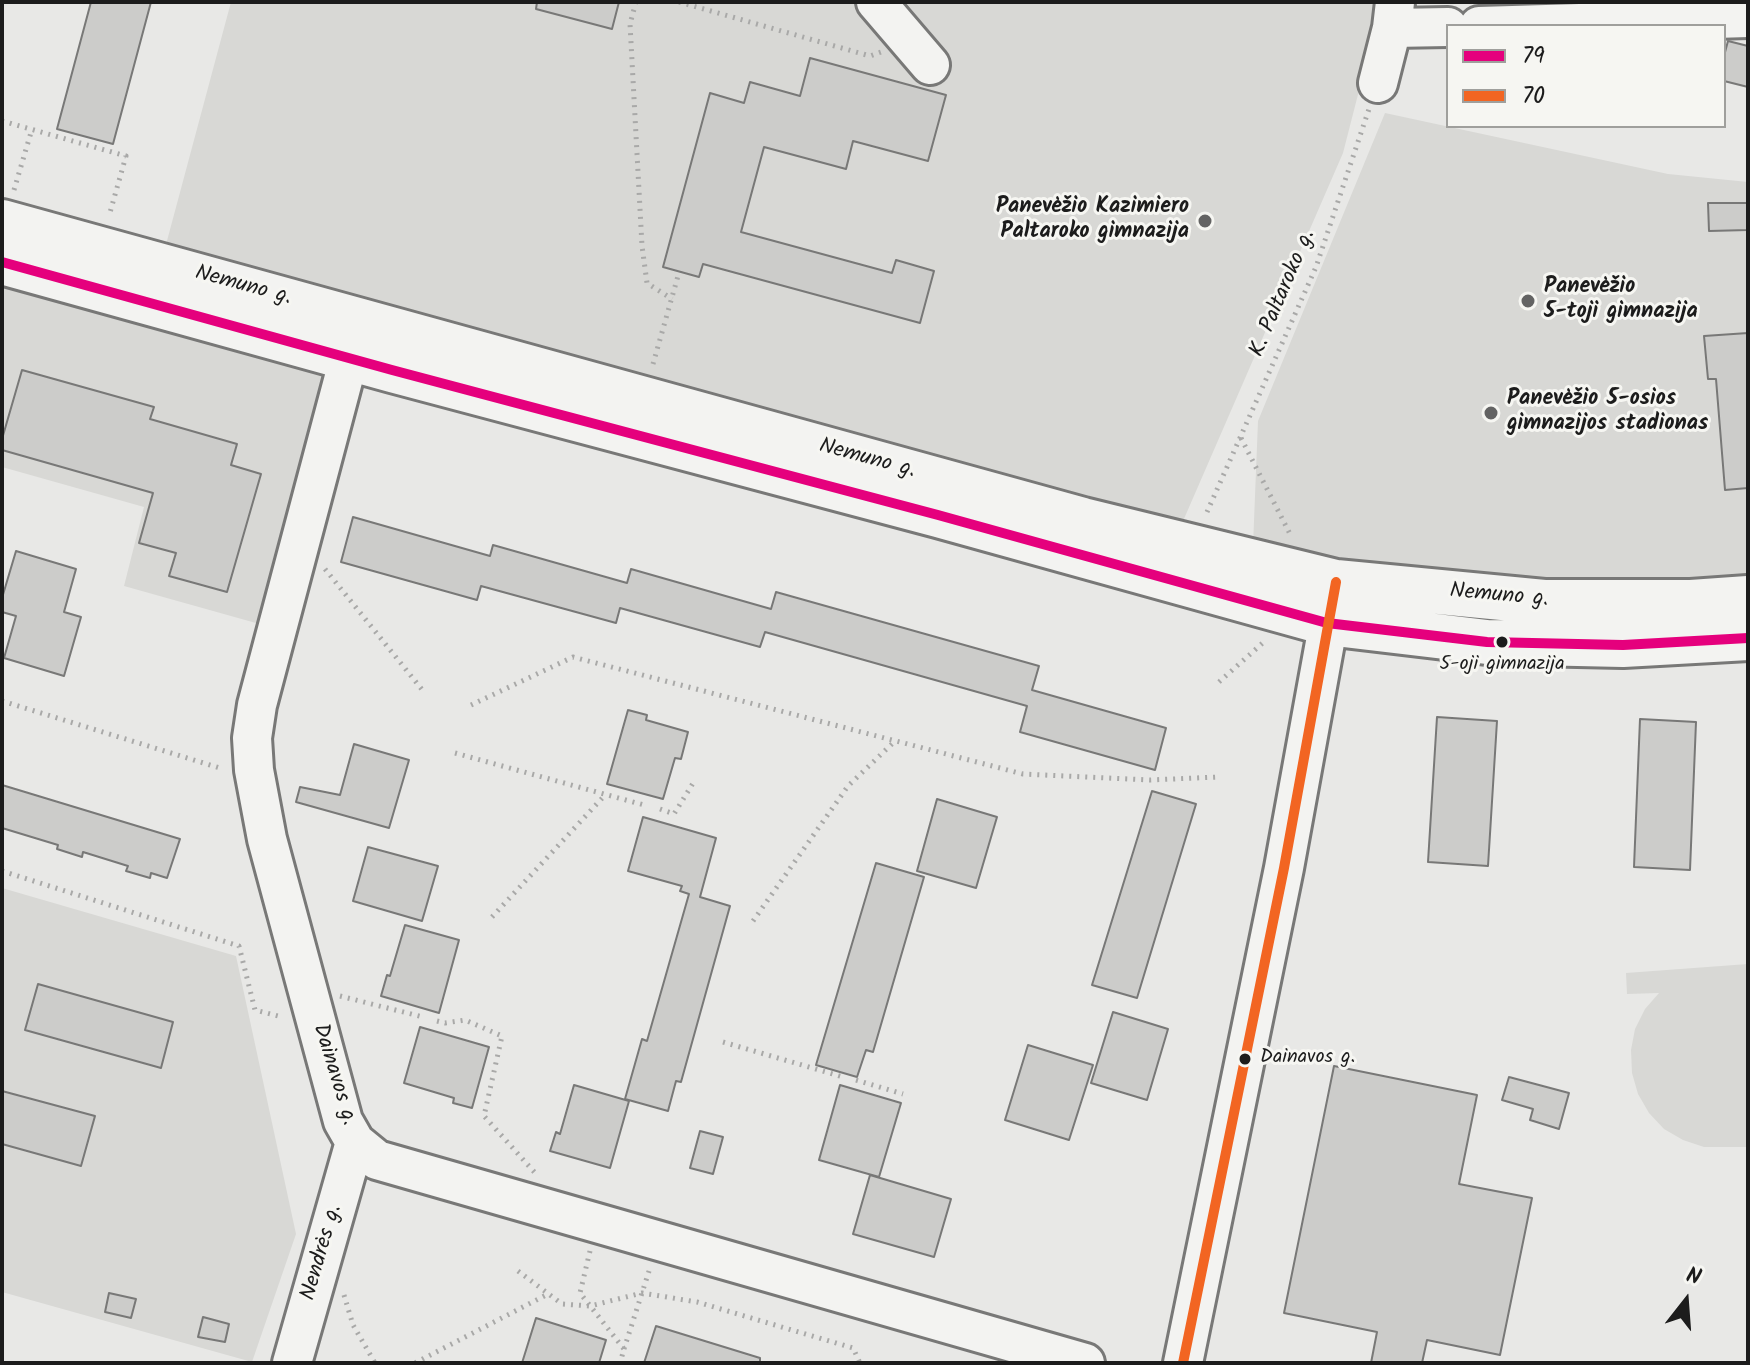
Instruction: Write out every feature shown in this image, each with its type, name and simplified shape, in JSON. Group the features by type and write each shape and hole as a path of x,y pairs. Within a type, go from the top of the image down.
{"main road":[{"name":"Nemuno g.","path":"8,206 1083,520 1331,602 1691,602 1748,598"},
{"name":"Nemuno g.","path":"2,262 938,515 1331,602 1487,642 1623,645 1748,638"}],"street":[{"path":"876,2 920,53"},
{"path":"1378,83 1393,15 1446,27"},
{"path":"1546,24 1748,18"},
{"name":"Dainavos g.","path":"349,358 257,705 252,738 254,770 267,839 343,1121 355,1142 377,1160 1085,1363"},
{"path":"1183,1363 1284,868 1331,602"},
{"name":"Nendrės g.","path":"292,1363 355,1142"}],"path":[{"path":"636,2 630,24 642,246 647,283 672,299"},
{"path":"679,2 870,56 920,53"},
{"name":"K. Paltaroko g.","path":"1207,512 1316,267 1378,83"},
{"path":"2,121 126,156 109,216"},
{"path":"8,206 32,129"},
{"path":"653,364 678,276"},
{"path":"1240,437 1290,534"},
{"path":"302,540 424,692"},
{"path":"1219,682 1269,638"},
{"path":"471,705 573,657 1023,774 1150,780 1218,777"},
{"path":"2,701 238,773"},
{"path":"753,921 848,786 896,741"},
{"path":"455,753 644,805"},
{"path":"660,809 674,814 695,780"},
{"path":"492,917 606,794"},
{"path":"2,871 239,946 255,1010 282,1017"},
{"path":"327,993 423,1017"},
{"path":"437,1021 465,1020 502,1036 484,1116 536,1172 542,1208"},
{"path":"723,1042 843,1077"},
{"path":"856,1080 903,1094"},
{"path":"597,1223 580,1293 624,1349"},
{"path":"620,1363 658,1241"},
{"path":"326,1242 353,1325 375,1363"},
{"path":"518,1271 562,1304 590,1306 642,1293 697,1302 853,1348 860,1363"},
{"path":"415,1363 548,1294"}],"shaded area":[{"path":"231,2 1377,2 1373,36 1343,153 1180,528 164,252"},
{"name":"Panevėžio 5-toji gimnazija","path":"1385,113 1668,174 1748,182 1748,582 1562,587 1372,569 1253,546 1258,421"},
{"path":"2,279 330,369 263,625 124,586 144,507 2,467"},
{"path":"2,888 236,956 296,1234 252,1362 2,1292"},
{"path":"1748,964 1748,1147 1704,1147 1664,1129 1649,1113 1638,1094 1632,1073 1631,1050 1635,1029 1645,1009 1659,993 1627,994 1626,973"}],"building":[{"path":"91,2 151,2 113,144 57,129"},
{"path":"537,2 619,2 612,29 536,9"},
{"path":"1728,41 1748,46 1748,87 1726,82"},
{"path":"810,58 946,95 928,161 853,141 846,169 764,147 741,232 892,273 896,260 934,271 920,323 703,264 699,277 663,267 710,93 744,103 750,82 800,96"},
{"path":"1708,203 1748,203 1748,230 1709,231"},
{"path":"1748,333 1748,488 1725,490 1716,379 1708,379 1704,336"},
{"path":"22,370 154,407 150,419 237,444 231,465 261,474 227,592 169,576 176,553 139,543 153,493 2,450 2,439"},
{"path":"353,517 490,556 493,545 627,583 631,569 771,609 776,592 1039,666 1032,690 1166,728 1155,770 1020,732 1027,706 765,632 760,647 620,608 616,623 481,586 477,600 341,562"},
{"path":"16,551 76,569 64,612 81,617 64,676 4,658 16,616 2,612 2,598"},
{"path":"628,710 647,715 646,720 688,732 681,759 675,758 663,799 607,784"},
{"path":"1437,717 1497,721 1488,866 1428,862"},
{"path":"1640,719 1696,722 1690,870 1634,867"},
{"path":"354,744 409,760 389,828 296,802 300,787 340,795"},
{"path":"2,785 180,839 167,878 151,873 150,878 126,871 128,866 83,852 82,857 57,849 58,845 2,828"},
{"path":"1152,791 1196,804 1137,998 1092,985"},
{"path":"937,799 997,817 976,888 917,871"},
{"path":"643,817 716,838 700,897 730,906 681,1082 676,1081 668,1111 625,1099 642,1039 647,1041 689,894 680,891 682,886 628,871"},
{"path":"368,847 438,866 422,921 353,901"},
{"path":"876,863 924,877 873,1052 866,1050 857,1077 816,1065"},
{"path":"405,925 459,940 439,1013 381,996"},
{"path":"38,984 173,1022 161,1068 25,1030"},
{"path":"1113,1012 1168,1029 1147,1100 1091,1083"},
{"path":"420,1027 489,1047 472,1108 453,1103 454,1098 404,1083"},
{"path":"1028,1045 1093,1065 1069,1140 1005,1120"},
{"path":"1334,1066 1477,1095 1459,1184 1532,1198 1500,1355 1427,1340 1422,1363 1371,1363 1377,1332 1284,1313"},
{"path":"1509,1077 1569,1093 1559,1129 1530,1120 1533,1109 1502,1100"},
{"path":"574,1085 629,1101 610,1168 550,1151 556,1132 560,1134"},
{"path":"840,1085 901,1103 879,1177 819,1160"},
{"path":"2,1091 95,1116 81,1166 2,1144"},
{"path":"700,1131 723,1137 713,1174 690,1168"},
{"path":"870,1175 951,1199 934,1257 853,1234"},
{"path":"109,1293 136,1299 131,1318 105,1312"},
{"path":"203,1317 229,1324 225,1342 198,1337"},
{"path":"536,1318 606,1340 599,1363 522,1363"},
{"path":"656,1326 760,1358 760,1363 644,1363"}],"transit line":[{"name":"79","path":"2,262 1327,623 1487,642 1623,645 1748,638"},
{"name":"70","path":"1183,1363 1284,868 1336,582"}],"place":[{"name":"Panevėžio Kazimiero Paltaroko gimnazija","path":"1205,221"},
{"name":"Panevėžio 5-toji gimnazija","path":"1528,301"},
{"name":"Panevėžio 5-osios gimnazijos stadionas","path":"1491,413"},
{"name":"5-oji gimnazija","path":"1502,642"},
{"name":"Dainavos g.","path":"1245,1059"}]}
